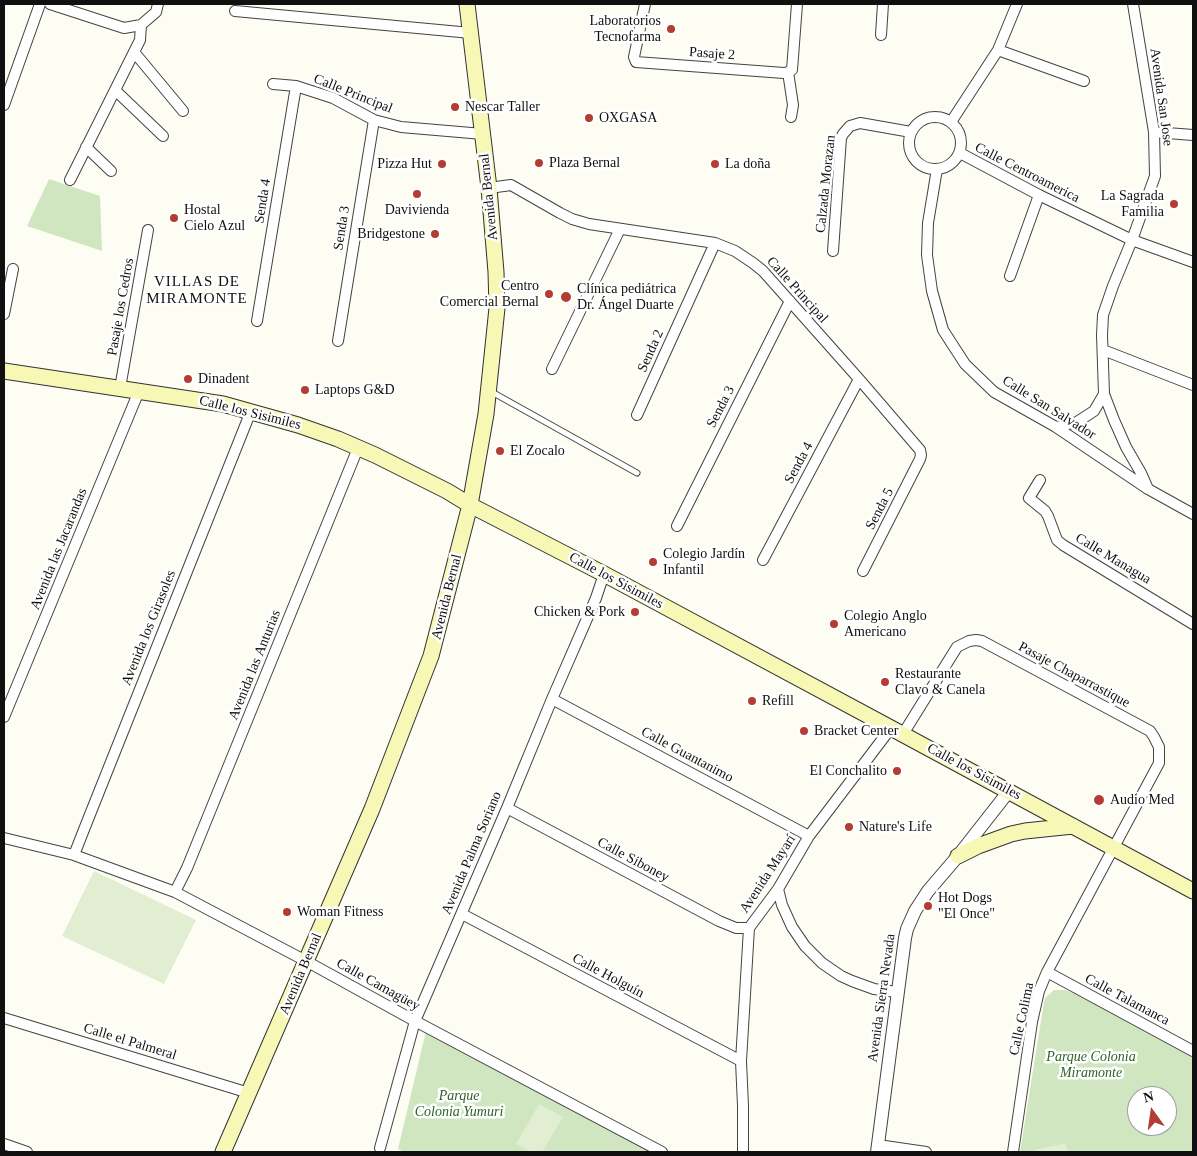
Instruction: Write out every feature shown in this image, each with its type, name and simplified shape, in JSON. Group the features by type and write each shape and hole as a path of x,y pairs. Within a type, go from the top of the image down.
{"main road":[{"name":"Avenida Bernal","path":"223,1152 372,809 432,656 470,504 490,391 497,308 489,188 467,4"},
{"name":"Calle los Sisimiles","path":"4,371 223,404 306,428 358,448 438,486 604,574 1193,891"},
{"path":"958,856 978,846 1011,834 1073,826"}],"street":[{"path":"4,101 40,4"},
{"path":"50,4 124,28 141,25 156,12 158,4"},
{"name":"Pasaje 2","path":"645,4 634,57 636,62 774,72 790,71"},
{"path":"791,118 794,105 790,71 797,4"},
{"path":"881,35 883,4"},
{"path":"952,122 998,50 1017,4"},
{"name":"Avenida San Jose","path":"1133,4 1154,132 1155,176 1103,314 1104,394 1126,447 1148,489"},
{"path":"235,11 471,32"},
{"path":"70,180 140,40 141,25"},
{"path":"998,50 1084,81"},
{"path":"134,52 183,111"},
{"name":"Calle Principal","path":"273,84 296,86 333,98 374,120 401,127 483,134"},
{"name":"Senda 4","path":"257,321 296,86"},
{"path":"115,90 163,136"},
{"path":"933,117 939,117 952,122 959,131 962,142 957,158 948,166 937,169 925,167 915,160 908,143 915,126 926,118 933,117"},
{"name":"Senda 3","path":"338,341 374,120"},
{"name":"Calzada Morazan","path":"833,250 841,138 843,134 850,126 860,122 911,132"},
{"path":"1154,132 1193,135"},
{"path":"86,147 111,171"},
{"name":"Calle Centroamerica","path":"960,153 1039,195 1132,240 1193,262"},
{"name":"Calle San Salvador","path":"937,169 928,223 927,256 932,291 943,330 965,364 994,392 1056,427 1148,489 1193,514"},
{"name":"Calle Principal","path":"489,188 511,185 572,219 589,224 715,243 735,251 753,262 790,301 920,450 920,459"},
{"path":"1010,276 1039,195"},
{"path":"552,369 620,229"},
{"name":"Pasaje los Cedros","path":"120,388 148,230"},
{"name":"Senda 2","path":"637,415 715,243"},
{"path":"4,314 13,269"},
{"name":"Senda 3","path":"677,526 790,301"},
{"path":"1103,350 1193,385"},
{"name":"Senda 4","path":"763,560 858,379"},
{"name":"Avenida las Jacarandas","path":"4,717 139,391"},
{"path":"1056,427 1077,422 1094,411 1104,394"},
{"name":"Avenida los Girasoles","path":"74,855 251,411"},
{"name":"Avenida las Anturias","path":"175,892 187,868 358,448"},
{"name":"Senda 5","path":"864,572 920,459"},
{"name":"Calle Managua","path":"1040,480 1029,498 1045,511 1057,540 1193,624"},
{"name":"Avenida Palma Soriano","path":"380,1148 415,1021 596,598 604,574"},
{"name":"Pasaje Chaparrastique","path":"897,731 957,647 976,640 982,641 1150,731 1159,747 1160,763 1113,848"},
{"name":"Calle Guantanimo","path":"552,699 809,836"},
{"name":"Avenida Mayarí","path":"743,1152 741,1061 749,928 778,889 809,836 897,731"},
{"name":"Avenida Sierra Nevada","path":"877,1149 897,992 905,938 910,920 928,891 1009,791"},
{"name":"Calle Siboney","path":"507,808 718,921 736,928 749,928"},
{"name":"Calle Camagüey","path":"4,838 74,855 175,892 662,1152"},
{"name":"Calle Colima","path":"1013,1152 1032,1022 1039,991 1047,972 1113,848"},
{"path":"778,889 784,911 795,932 805,946 831,970 852,981 874,988 897,992"},
{"name":"Calle Holguín","path":"462,914 741,1061"},
{"name":"Calle Talamanca","path":"1047,972 1193,1051"},
{"name":"Calle el Palmeral","path":"4,1018 249,1093"},
{"path":"4,1144 27,1152"},
{"path":"877,1149 926,1152"}],"lane":[{"path":"490,391 637,473"}],"green space":[{"path":"49,179 100,196 102,251 27,226"},
{"path":"94,871 196,920 164,984 62,936"},
{"name":"Parque Colonia Miramonte","path":"1054,990 1065,990 1085,997 1193,1057 1193,1152 1020,1152 1045,998"},
{"name":"Parque Colonia Yumuri","path":"426,1031 654,1152 404,1152 398,1149"},
{"path":"539,1104 563,1117 542,1152 531,1152 516,1144"},
{"path":"1066,1143 1068,1152 1035,1152 1034,1150"}],"place":[{"name":"Laboratorios Tecnofarma","path":"671,29"},
{"name":"Nescar Taller","path":"455,107"},
{"name":"OXGASA","path":"589,118"},
{"name":"Plaza Bernal","path":"539,163"},
{"name":"Pizza Hut","path":"442,164"},
{"name":"La doña","path":"715,164"},
{"name":"Davivienda","path":"417,194"},
{"name":"La Sagrada Familia","path":"1174,204"},
{"name":"Hostal Cielo Azul","path":"174,218"},
{"name":"Bridgestone","path":"435,234"},
{"name":"Centro Comercial Bernal","path":"549,294"},
{"name":"Clínica pediátrica Dr. Ángel Duarte","path":"566,297"},
{"name":"Dinadent","path":"188,379"},
{"name":"Laptops G&D","path":"305,390"},
{"name":"El Zocalo","path":"500,451"},
{"name":"Colegio Jardín Infantil","path":"653,562"},
{"name":"Chicken & Pork","path":"635,612"},
{"name":"Colegio Anglo Americano","path":"834,624"},
{"name":"Restaurante Clavo & Canela","path":"885,682"},
{"name":"Refill","path":"752,701"},
{"name":"Bracket Center","path":"804,731"},
{"name":"El Conchalito","path":"897,771"},
{"name":"Audio Med","path":"1099,800"},
{"name":"Nature's Life","path":"849,827"},
{"name":"Hot Dogs \"El Once\"","path":"928,906"},
{"name":"Woman Fitness","path":"287,912"}],"district":[{"name":"VILLAS DE MIRAMONTE","path":"197,290"}]}
